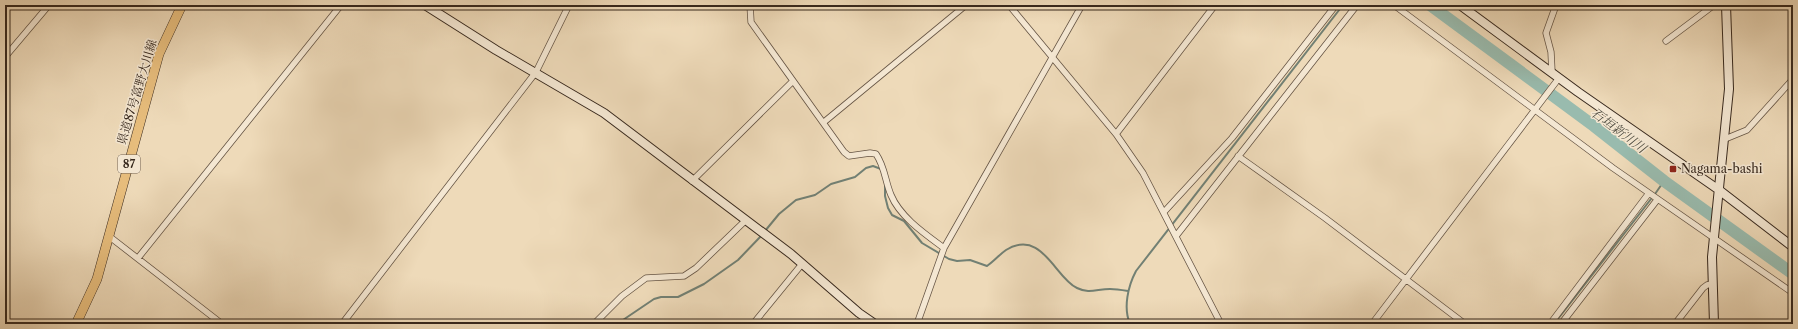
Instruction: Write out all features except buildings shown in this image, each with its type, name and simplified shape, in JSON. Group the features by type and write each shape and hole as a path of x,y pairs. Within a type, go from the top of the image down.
{"main road":[{"name":"県道87号富野大川線","path":"76,324 97,279 110,237 155,69 167,36 182,5"}],"street":[{"path":"5,57 49,5"},
{"path":"138,258 341,5"},
{"path":"425,5 496,50 604,113 802,264 859,313 875,324"},
{"path":"342,324 536,72 569,5"},
{"path":"750,5 751,22 844,152 849,156 870,153 876,154 882,163 891,195 900,210 909,220 944,248"},
{"path":"824,122 966,5"},
{"path":"1009,5 1116,134 1143,173 1221,324"},
{"path":"917,324 944,248 1082,5"},
{"path":"1116,134 1215,5"},
{"path":"1164,212 1232,138 1336,5"},
{"path":"1176,236 1357,5"},
{"path":"1394,5 1534,111 1657,200 1714,237 1793,293"},
{"path":"1460,5 1559,78 1720,190 1793,247"},
{"path":"1552,72 1551,52 1546,33 1556,5"},
{"path":"1666,42 1714,5"},
{"path":"1714,324 1712,284 1714,237 1720,190 1729,89 1726,5"},
{"path":"1372,324 1559,78"},
{"path":"1725,139 1747,130 1793,79"},
{"path":"692,181 794,81"},
{"path":"1238,156 1324,218 1465,324"},
{"path":"1550,324 1649,193"},
{"path":"1561,324 1657,200"},
{"path":"594,324 622,296 646,278 684,276 696,268 745,221"},
{"path":"110,237 222,324"},
{"path":"753,324 802,264"},
{"path":"1675,324 1703,288 1707,284 1712,284"}],"waterway":[{"path":"1130,324 1127,311 1127,297 1136,271 1343,5"},
{"name":"石垣新川川","path":"1430,5 1594,126 1664,181 1793,274"},
{"path":"765,231 779,214 796,200 815,195 831,184 855,177 866,168 873,166 881,169"},
{"path":"1655,194 1664,181"},
{"path":"885,184 885,196 888,208 892,215 904,221 922,243 949,259 957,261 970,260 987,266 1006,250 1018,245 1029,245 1047,257 1069,283 1081,290 1089,291 1117,289 1128,291"},
{"path":"1554,324 1651,199"},
{"path":"617,324 654,299 661,297 678,297 704,284 738,260 762,235"}],"place":[{"name":"Nagama-bashi","path":"1673,169"}]}
